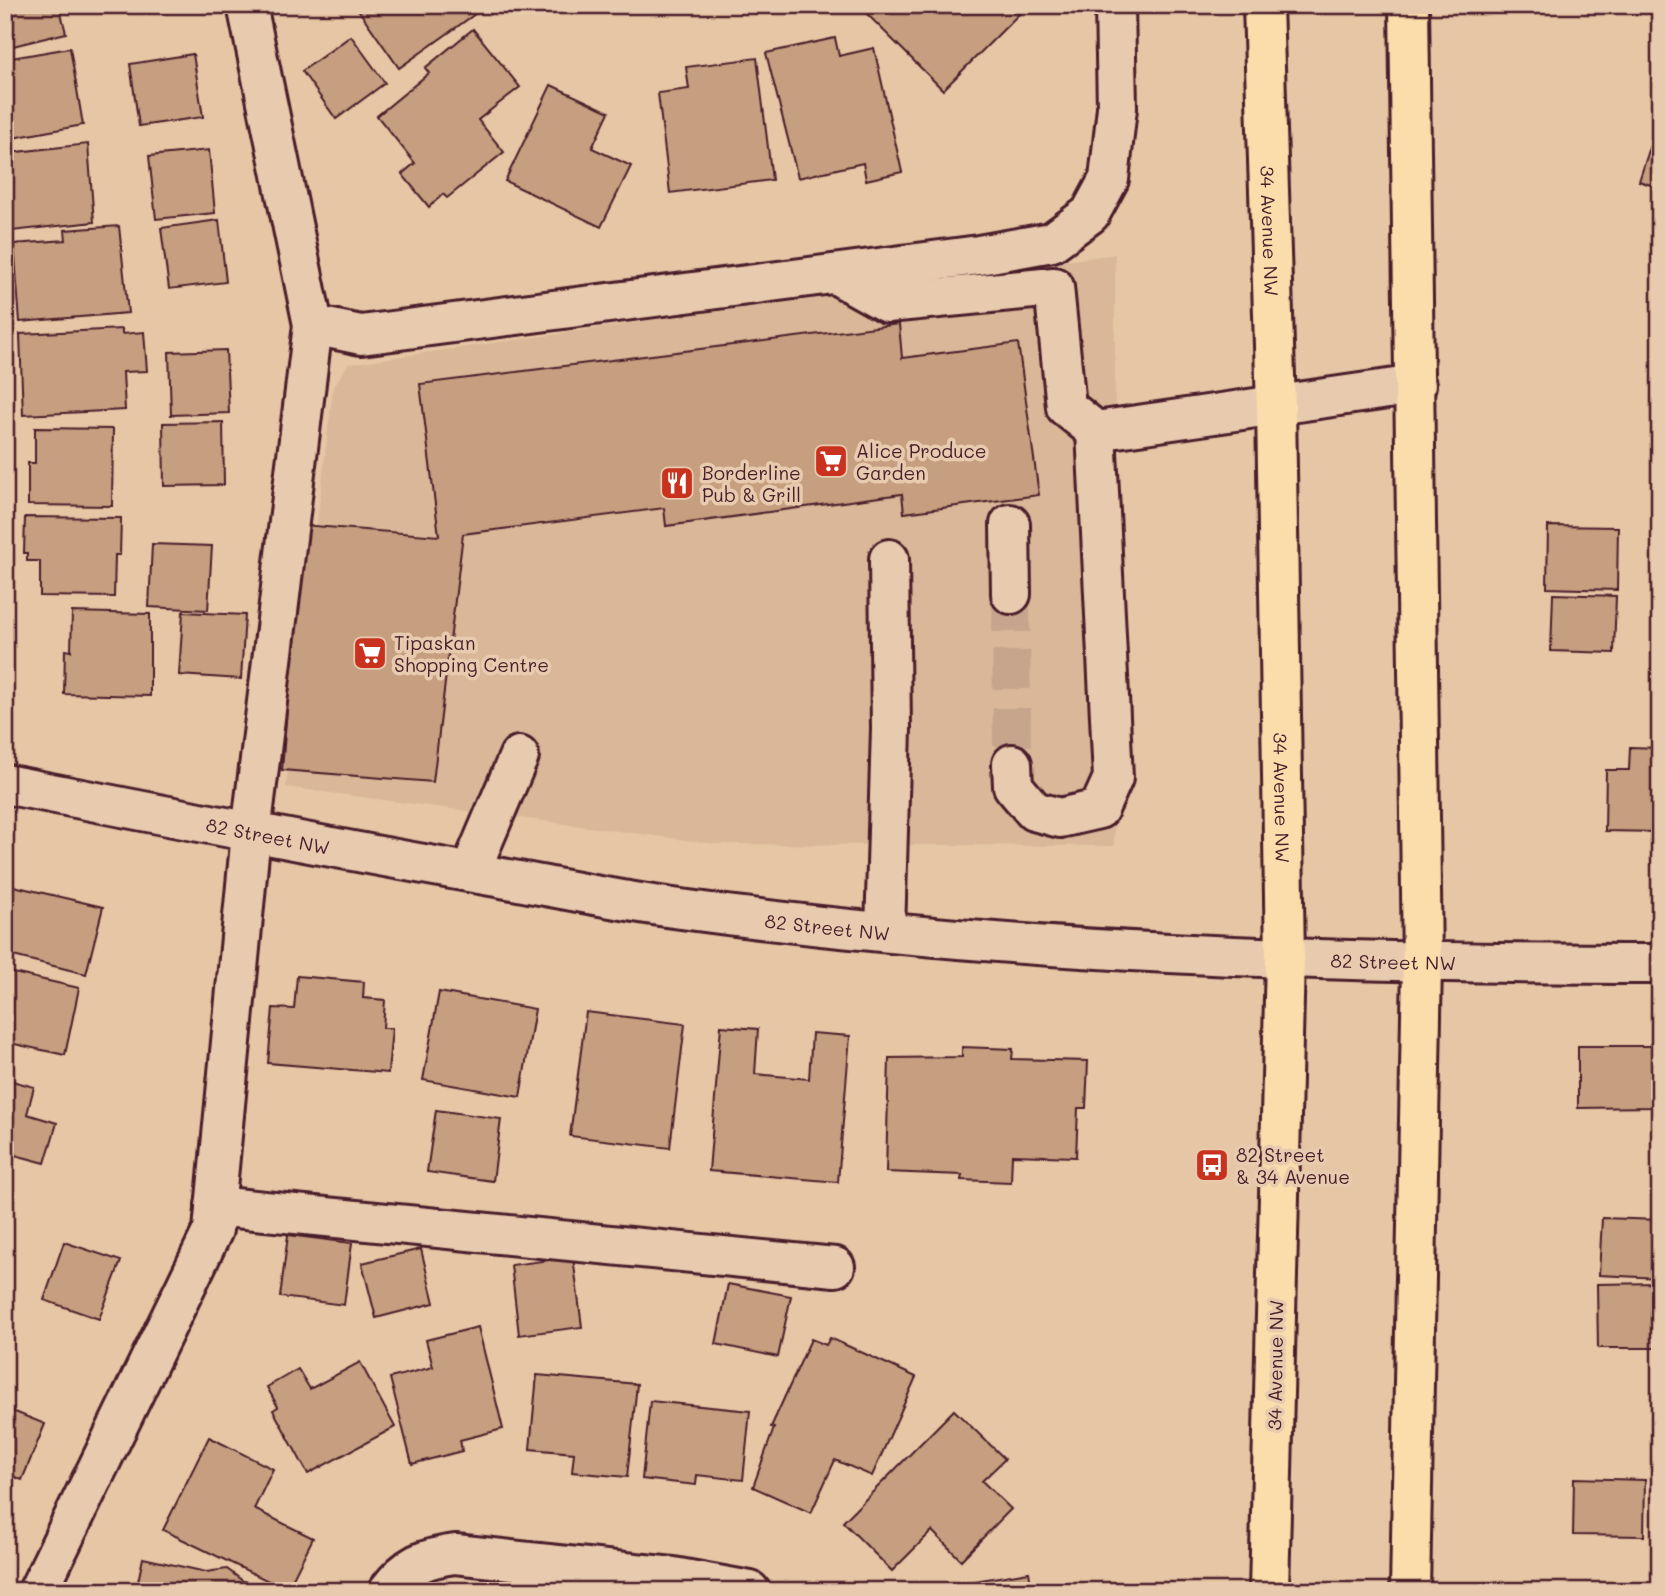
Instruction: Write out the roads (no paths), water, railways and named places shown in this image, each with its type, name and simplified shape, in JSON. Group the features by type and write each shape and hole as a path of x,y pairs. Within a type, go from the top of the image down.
{"main road":[{"name":"34 Avenue NW","path":"1263,5 1276,407 1285,959 1269,1591"},
{"path":"1409,5 1422,964 1410,1591"}],"street":[{"path":"38,1591 213,1230 251,833 313,325 247,5"},
{"path":"313,325 361,335 979,256 1052,242 1090,214 1109,179 1116,107 1115,5"},
{"path":"835,274 887,303 1054,287 1066,407 1096,431 1416,385"},
{"path":"1012,764 1013,786 1034,811 1060,818 1099,809 1112,778 1102,513 1096,431"},
{"path":"1010,524 1011,594"},
{"path":"885,932 891,729 890,559"},
{"path":"470,872 519,756"},
{"name":"82 Street NW","path":"5,784 251,833 679,909 885,932 1285,959 1422,964 1660,964"},
{"path":"215,1206 835,1267"},
{"path":"388,1591 407,1567 427,1557 455,1554 673,1577 750,1591"}],"tunnel":[{"path":"1011,594 1012,764"}],"place":[{"name":"Alice Produce Garden","path":"831,461"},
{"name":"Borderline Pub & Grill","path":"677,483"},
{"name":"Tipaskan Shopping Centre","path":"370,653"},
{"name":"82 Street & 34 Avenue","path":"1212,1165"}]}
